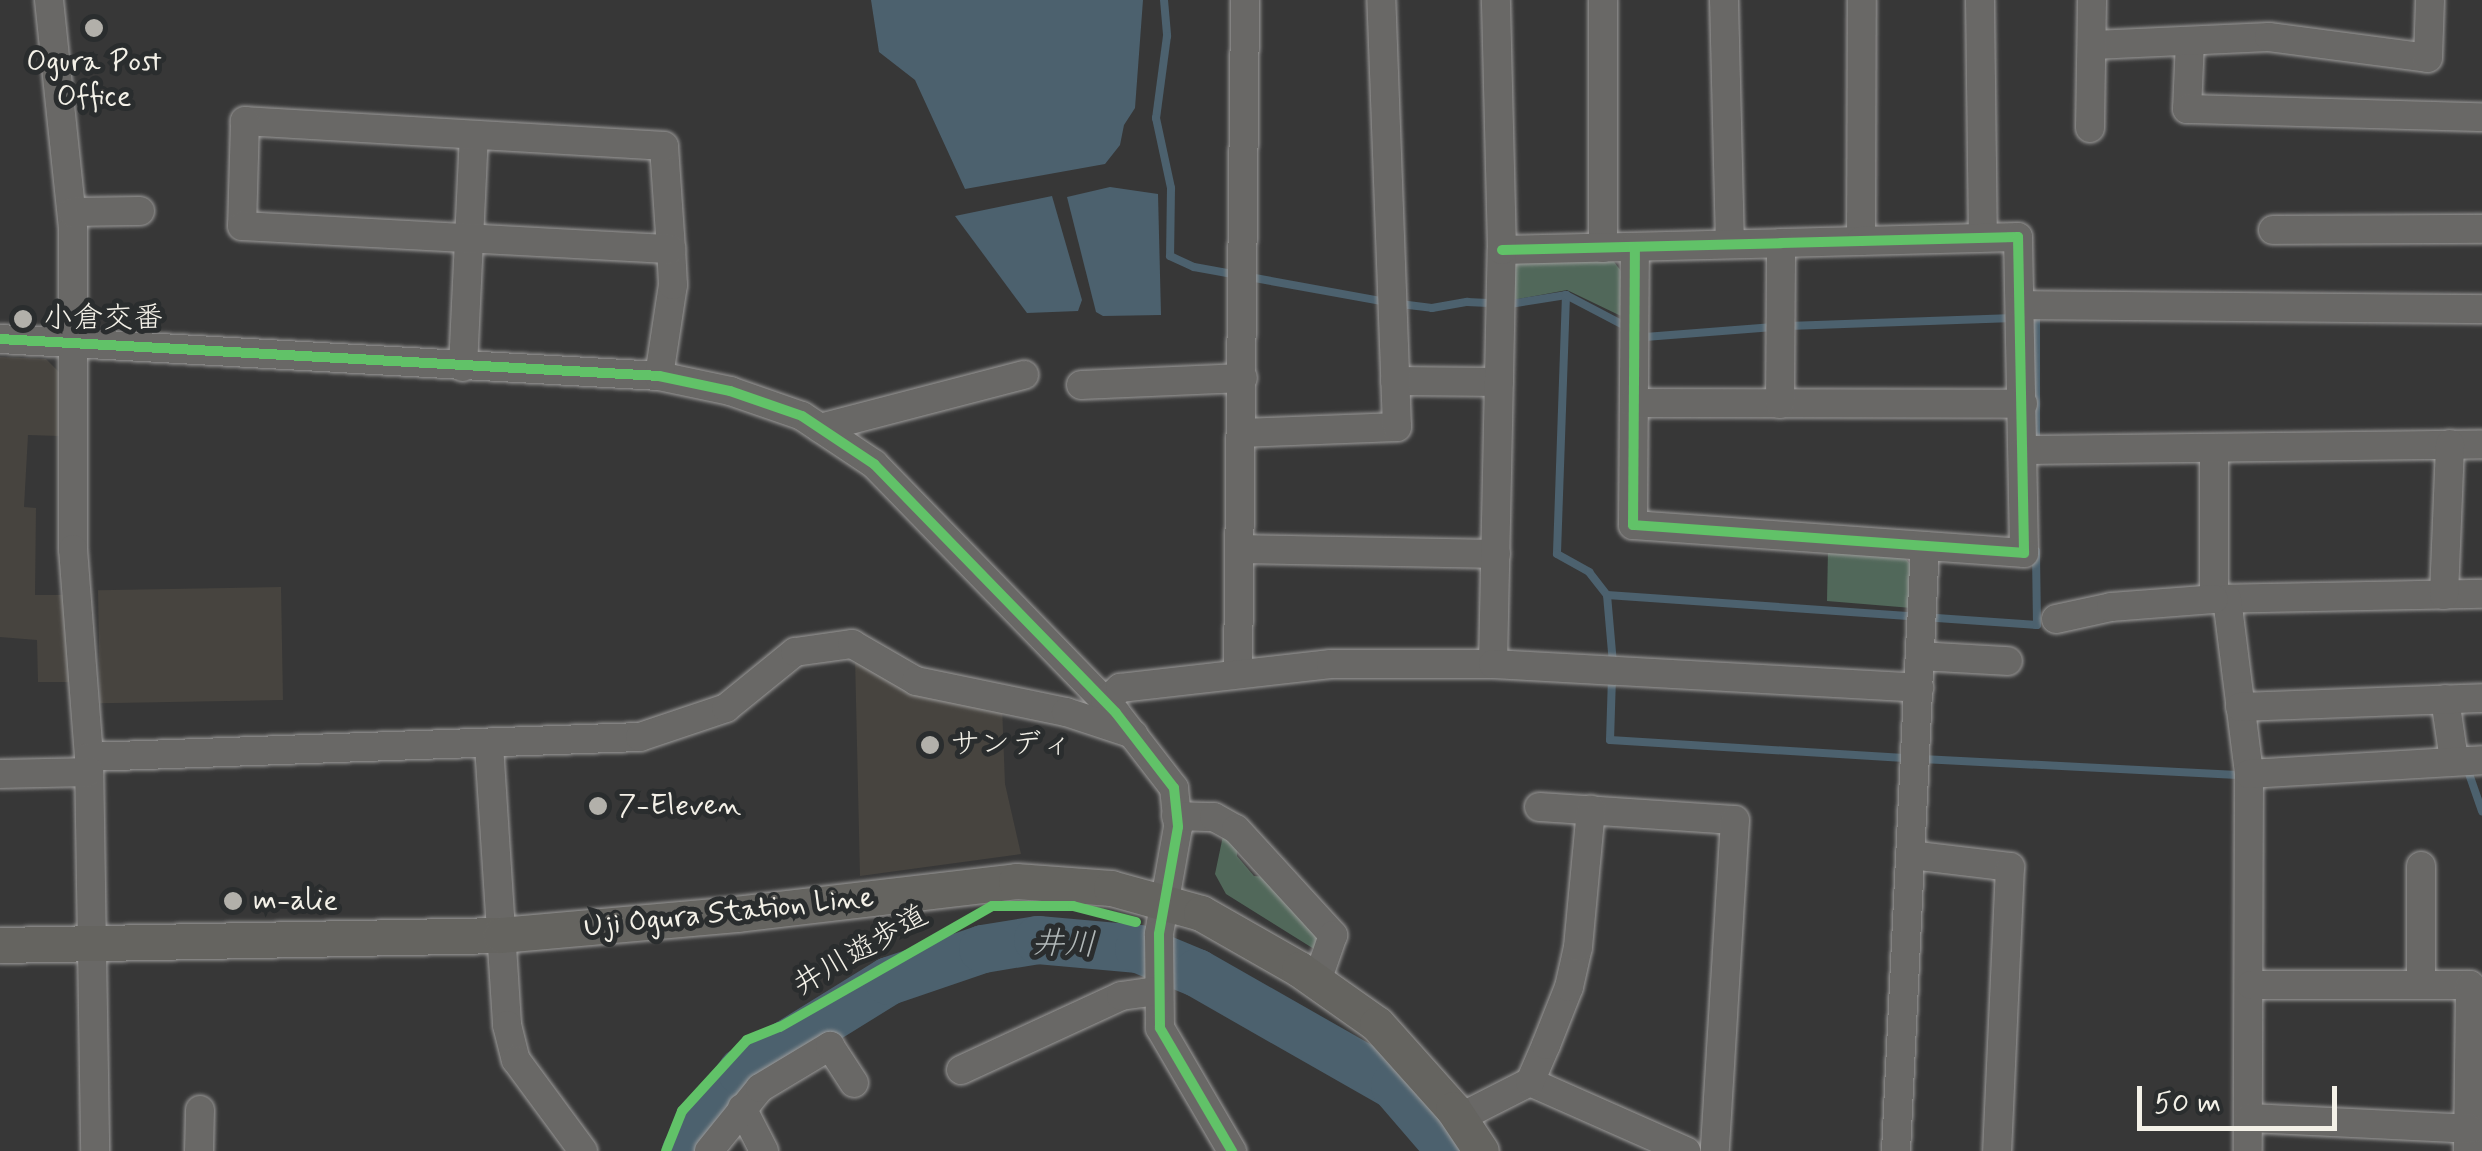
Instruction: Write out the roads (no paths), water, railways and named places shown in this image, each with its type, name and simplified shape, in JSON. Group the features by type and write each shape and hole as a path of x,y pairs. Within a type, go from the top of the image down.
{"main road":[{"name":"Uji Ogura Station Line","path":"0,944 501,935 736,914 1016,881 1111,888 1163,917 1201,913 1317,982 1377,1024 1459,1118 1481,1151"}],"street":[{"path":"49,0 72,212 73,549 89,765 95,1151"},
{"path":"1238,674 1245,0"},
{"path":"1242,433 1397,427 1381,0"},
{"path":"1493,664 1502,250 1496,0"},
{"path":"1603,248 1604,0"},
{"path":"1724,0 1730,244"},
{"path":"1860,241 1862,0"},
{"path":"1980,0 1982,238"},
{"path":"2090,128 2092,0"},
{"path":"2094,45 2269,37 2428,58 2430,0"},
{"path":"2190,41 2187,109 2482,117"},
{"path":"659,376 673,285 671,250 664,146 245,121 242,226 671,250"},
{"path":"463,368 474,135"},
{"path":"72,212 140,211"},
{"path":"2273,230 2482,229"},
{"path":"1502,250 2018,236 2024,553 1633,525 1635,247"},
{"path":"1780,404 1781,243"},
{"path":"2022,305 2482,309"},
{"path":"0,339 659,376 730,391 802,416 874,464 1105,702 1174,788 1176,816 1158,984 1160,1028 1232,1151"},
{"path":"820,428 1024,376"},
{"path":"1081,385 1243,378"},
{"path":"1395,381 1499,382"},
{"path":"1634,403 2023,404"},
{"path":"2444,594 2450,444"},
{"path":"2023,450 2482,444"},
{"path":"2214,448 2220,598 2249,774 2248,1151"},
{"path":"1896,1151 1925,546"},
{"path":"1240,549 1496,554"},
{"path":"2056,620 2110,606 2220,598 2482,594"},
{"path":"0,774 89,765 640,737 726,708 794,652 852,644 916,681 1066,712 1134,734"},
{"path":"1920,656 2008,661"},
{"path":"1105,702 1120,688 1331,664 1493,664 1919,688"},
{"path":"2240,707 2482,698"},
{"path":"2249,774 2468,760 2445,699"},
{"path":"489,746 507,1025 516,1060 583,1151"},
{"path":"1539,807 1735,820 1715,1151"},
{"path":"1459,1118 1530,1082 1569,987 1578,947 1591,810"},
{"path":"1176,816 1214,817 1236,829 1333,935 1317,982"},
{"path":"1911,856 2010,868 1997,1151"},
{"path":"2421,866 2421,985"},
{"path":"961,1070 1121,996 1158,984"},
{"path":"2249,1118 2469,1140 2470,985 2251,984"},
{"path":"709,1151 760,1088 830,1046 854,1083"},
{"path":"1530,1082 1686,1151"},
{"path":"742,1108 764,1151"},
{"path":"199,1151 200,1110"}],"water":[{"path":"871,0 1143,0 1135,108 1124,125 1120,145 1105,164 965,189 915,80 879,52"},
{"path":"1110,187 1158,194 1161,315 1103,316 1096,312 1067,197"},
{"path":"1052,196 1082,300 1078,311 1027,313 955,216"}],"waterway":[{"path":"1164,0 1167,36 1156,118 1171,188 1170,256 1194,267 1386,302"},
{"path":"1566,295 1557,554 1589,572 1607,595 1613,663"},
{"path":"1400,304 1432,308 1467,302 1510,304 1566,295 1627,327"},
{"path":"1788,326 2014,318"},
{"path":"2036,319 2036,442"},
{"path":"1639,334 1645,337 1774,327"},
{"path":"1607,595 2037,625 2036,551"},
{"path":"1612,677 1610,740 1908,758"},
{"path":"1922,759 2243,775"},
{"path":"2467,768 2482,811"},
{"name":"井川","path":"686,1151 742,1072 889,981 983,949 1038,940 1139,949 1197,973 1395,1086 1451,1151"}],"place":[{"name":"Ogura Post Office","path":"94,28"},
{"name":"小倉交番","path":"23,319"},
{"name":"サンディ","path":"930,745"},
{"name":"7-Eleven","path":"598,806"},
{"name":"m-alie","path":"233,901"}]}
